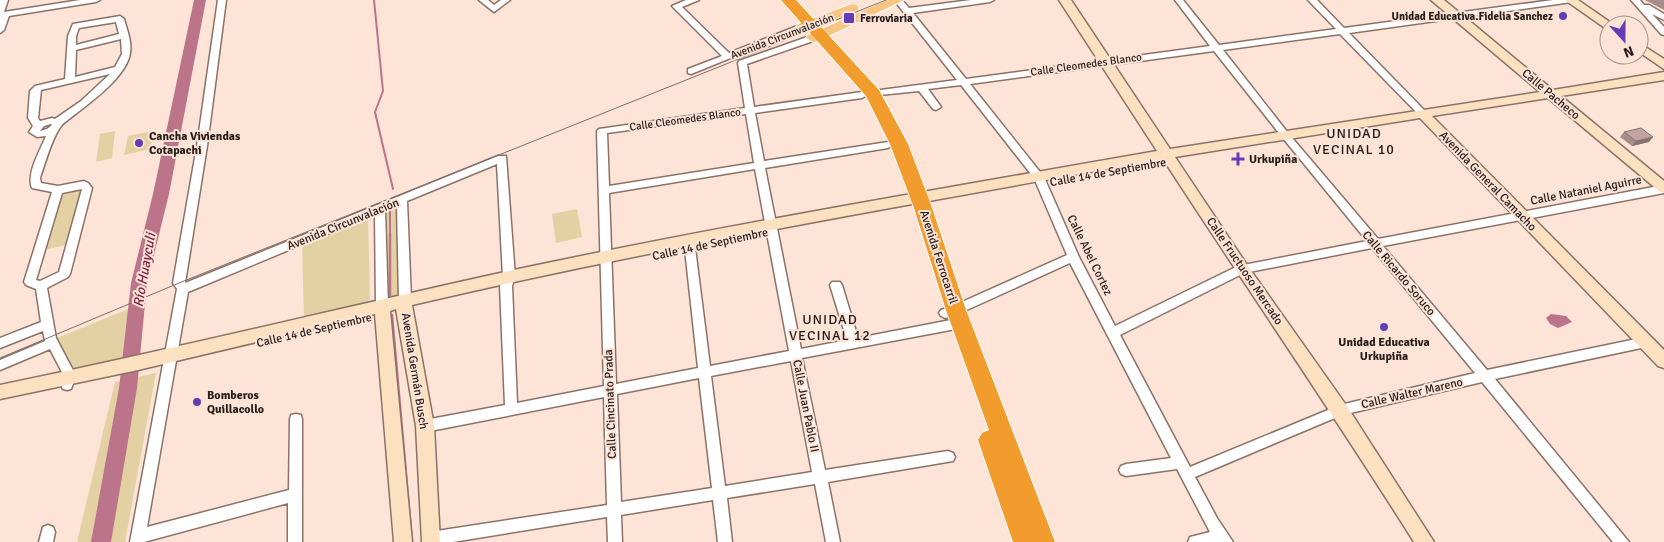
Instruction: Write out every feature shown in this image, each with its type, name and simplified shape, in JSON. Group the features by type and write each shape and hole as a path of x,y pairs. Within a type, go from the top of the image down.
{"highway":[{"name":"Avenida Ferrocarril","path":"777,0 812,31"},
{"name":"Avenida Ferrocarril","path":"788,0 812,31 868,94 899,144 915,202 952,318 1026,542"},
{"name":"Avenida Ferrocarril","path":"868,94 888,145 915,202"},
{"name":"Avenida Ferrocarril","path":"952,318 1042,542"}],"main road":[{"name":"Avenida Circunvalación","path":"812,31 874,0"},
{"name":"Avenida Circunvalación","path":"812,31 898,0"}],"street":[{"path":"0,30 4,0"},
{"path":"2,14 96,0"},
{"path":"222,0 202,146 179,283 183,289 137,539 295,495"},
{"path":"483,0 494,9 506,0"},
{"path":"695,0 676,6 728,57"},
{"name":"Calle Abel Cortez","path":"898,0 1041,181 1074,257 1223,539"},
{"path":"908,11 990,0"},
{"name":"Calle Fructuoso Mercado","path":"1066,0 1242,269 1340,410 1425,542"},
{"name":"Calle Ricardo Soruco","path":"1179,0 1288,138 1622,542"},
{"name":"Avenida General Camacho","path":"1312,0 1664,361"},
{"name":"Calle Pacheco","path":"1438,0 1664,188"},
{"path":"1571,0 1599,19"},
{"name":"Calle Cleomedes Blanco","path":"602,131 1217,46 1571,0"},
{"path":"1636,1 1664,17"},
{"path":"1636,1 1662,28"},
{"path":"58,190 30,282 41,286 64,274 87,188 84,185 58,190 36,186 36,178 55,126 74,114 119,69 126,55 120,18 76,26 71,49 70,80"},
{"name":"Avenida Circunvalación","path":"691,71 728,57 812,31"},
{"name":"Avenida Circunvalación","path":"742,63 812,31"},
{"path":"71,49 123,36"},
{"path":"1649,55 1664,65"},
{"name":"Calle Juan Pablo II","path":"742,63 751,110 758,164 833,542"},
{"path":"55,126 48,121 38,126 33,118 38,88 119,69"},
{"name":"Calle 14 de Septiembre","path":"0,392 131,368 382,311 405,304 771,228 1168,157 1420,119 1424,115 1664,76"},
{"path":"921,87 936,108"},
{"name":"Calle Cincinato Prada","path":"602,131 615,542"},
{"path":"604,190 758,164 888,145"},
{"name":"Avenida Circunvalación","path":"183,289 502,158 507,282"},
{"name":"Calle Nataniel Aguirre","path":"1114,332 1242,269 1664,188"},
{"name":"Avenida Germán Busch","path":"402,200 405,304 425,426 431,541"},
{"name":"Avenida Germán Busch","path":"380,209 382,311 403,542"},
{"path":"690,244 725,542"},
{"path":"425,426 511,408 796,355 854,343 952,318 1074,257"},
{"path":"507,282 511,408"},
{"path":"836,285 854,343"},
{"path":"41,286 52,343 69,380"},
{"path":"0,343 49,324"},
{"name":"Calle Walter Mareno","path":"1188,474 1340,410 1485,376 1646,342"},
{"path":"0,365 52,343"},
{"name":"Calle 14 de Septiembre","path":"0,399 69,380"},
{"path":"294,542 296,419"},
{"path":"431,541 948,458"},
{"path":"1126,470 1181,462"},
{"path":"1196,542 1223,539"}],"shaded area":[{"path":"115,131 112,158 96,162 100,134"},
{"name":"Cancha Viviendas Cotapachi","path":"153,131 150,149 124,155 128,136"},
{"path":"81,191 66,245 44,250 61,195"},
{"path":"398,205 400,299 386,302 385,210"},
{"path":"577,209 582,237 556,243 552,214"},
{"path":"368,217 370,299 366,303 304,318 302,244"},
{"path":"131,308 125,360 74,370 57,338"},
{"path":"1551,314 1566,316 1572,322 1558,328 1550,324 1546,318"},
{"path":"156,373 125,542 77,542 115,382"}],"building":[{"path":"1641,128 1653,137 1636,141 1624,132"}],"waterway":[{"name":"Río Huayculi","path":"101,542 128,388 139,283 161,194 200,0"},
{"path":"374,0 383,91 375,112 393,189"},
{"path":"390,210 390,298"},
{"path":"392,315 412,542"}],"tram line":[{"path":"0,358 179,283 886,0"}],"place":[{"name":"Unidad Educativa.Fidelia Sanchez","path":"1563,16"},
{"name":"Ferroviaria","path":"849,18"},
{"name":"Cancha Viviendas Cotapachi","path":"139,143"},
{"name":"Urkupiña","path":"1238,159"},
{"name":"Unidad Educativa Urkupiña","path":"1384,327"},
{"name":"Bomberos Quillacollo","path":"197,402"}],"district":[{"name":"UNIDAD VECINAL 10","path":"1354,142"},
{"name":"UNIDAD VECINAL 12","path":"830,328"}]}
